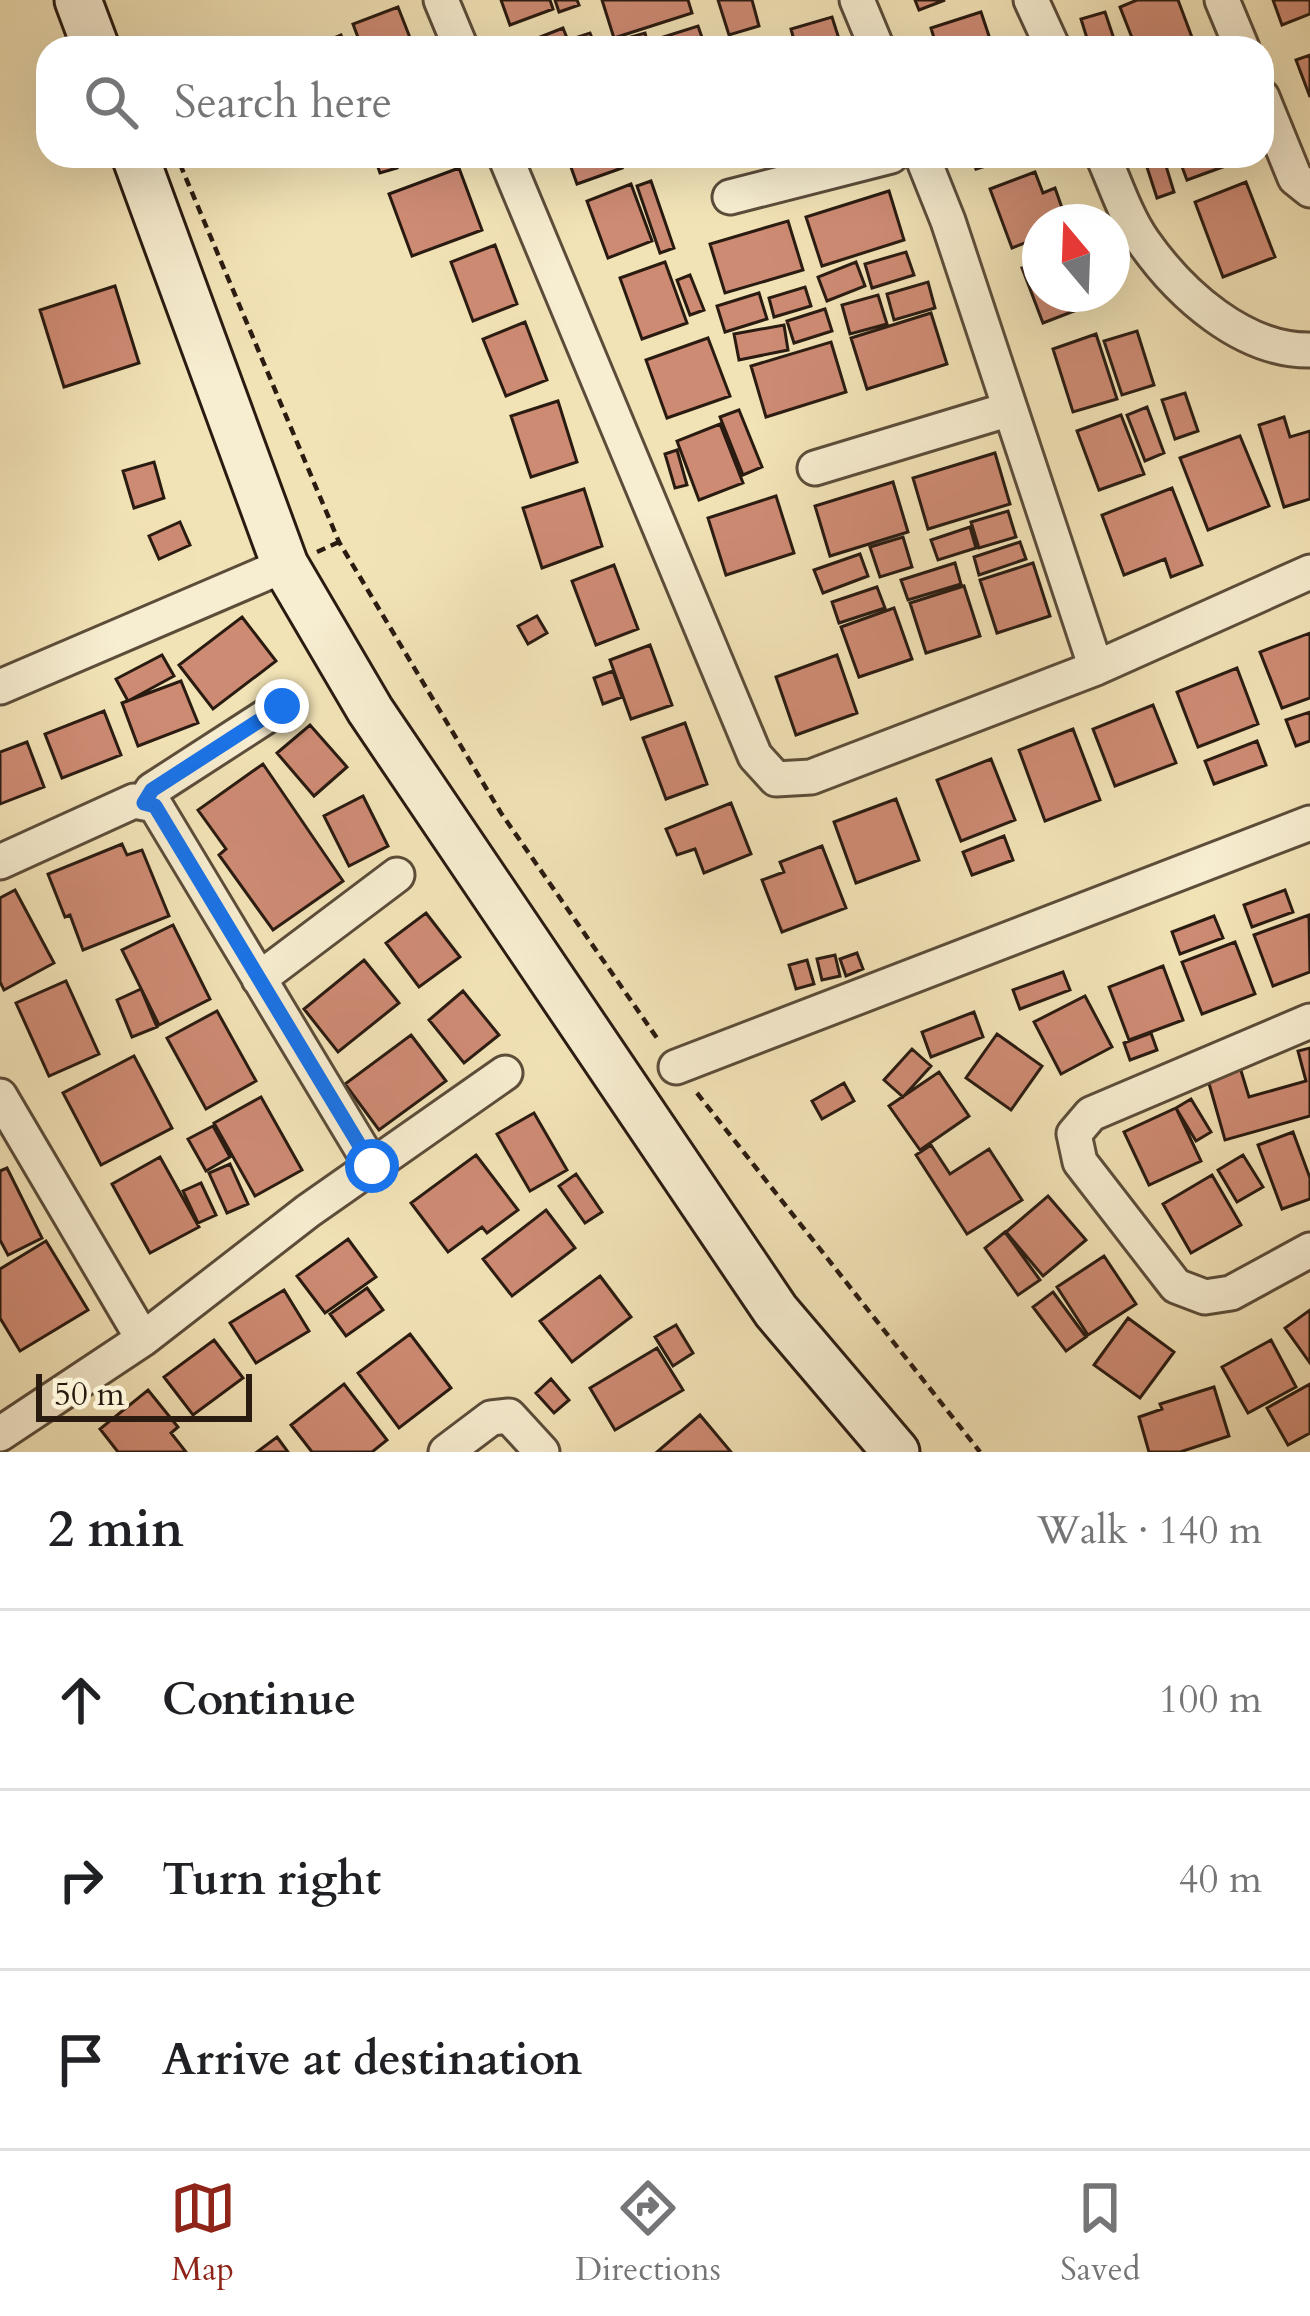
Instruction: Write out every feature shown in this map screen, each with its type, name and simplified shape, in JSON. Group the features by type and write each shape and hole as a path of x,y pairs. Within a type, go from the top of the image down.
{"street":[{"path":"78,0 92,36"},
{"path":"441,0 455,36"},
{"path":"857,0 872,36"},
{"path":"1031,0 1048,36"},
{"path":"1222,0 1237,36"},
{"path":"1274,126 1295,178 1310,190"},
{"path":"138,168 285,565 370,710 776,1311 896,1452"},
{"path":"511,168 755,756 776,779 811,777 1096,668 1310,572"},
{"path":"730,197 844,168"},
{"path":"927,168 1096,668"},
{"path":"1108,168 1142,240 1217,321 1287,351 1310,350"},
{"path":"815,468 1010,409"},
{"path":"0,687 285,565"},
{"path":"144,803 152,790 282,706"},
{"path":"0,862 134,801 155,806 372,1166"},
{"path":"676,1067 1310,823"},
{"path":"259,979 397,875"},
{"path":"1310,1021 1091,1114 1074,1134 1080,1162 1176,1286 1204,1297 1231,1293 1310,1250"},
{"path":"0,1434 143,1339 372,1166 506,1072"},
{"path":"2,1108 143,1339"},
{"path":"446,1452 491,1418 509,1417 542,1452"}],"path":[{"path":"182,168 339,542 501,813 676,1067 980,1452"}],"building":[{"path":"501,0 550,0 553,9 510,25"},
{"path":"555,0 577,0 579,5 559,12"},
{"path":"602,0 688,0 692,13 613,36"},
{"path":"718,0 752,0 759,26 729,35"},
{"path":"915,0 945,0 919,10"},
{"path":"1137,0 1178,0 1192,36 1131,36 1120,7"},
{"path":"1273,0 1310,0 1310,14 1282,25"},
{"path":"398,7 409,36 358,36 353,24"},
{"path":"981,12 989,36 933,36 931,28"},
{"path":"1105,12 1113,36 1086,36 1081,19"},
{"path":"832,17 838,36 793,36 791,29"},
{"path":"698,26 702,36 666,36"},
{"path":"563,28 566,36 543,36"},
{"path":"1310,55 1310,97 1296,60"},
{"path":"459,168 482,230 412,256 389,194"},
{"path":"571,168 622,168 577,184"},
{"path":"1147,168 1167,168 1174,192 1157,198"},
{"path":"1182,168 1220,168 1187,180"},
{"path":"1035,172 1043,193 1055,188 1061,204 1022,204 1022,244 1012,248 990,189"},
{"path":"651,181 674,248 660,253 637,186"},
{"path":"1246,182 1275,257 1223,277 1195,202"},
{"path":"631,184 652,241 608,258 587,201"},
{"path":"889,191 904,240 822,266 806,217"},
{"path":"788,221 803,270 725,293 710,244"},
{"path":"495,245 517,304 473,321 451,262"},
{"path":"906,252 914,275 872,288 865,264"},
{"path":"665,262 687,323 642,339 620,278"},
{"path":"856,262 865,286 827,301 818,277"},
{"path":"690,275 704,310 690,315 677,280"},
{"path":"928,282 935,308 894,320 887,294"},
{"path":"115,286 139,363 64,387 40,310"},
{"path":"805,287 811,306 774,317 769,298"},
{"path":"759,293 767,319 725,332 717,306"},
{"path":"878,295 887,324 850,334 842,305"},
{"path":"825,309 832,331 794,343 787,321"},
{"path":"1039,312 1071,312 1043,323"},
{"path":"931,313 947,364 867,389 851,338"},
{"path":"525,322 547,380 506,396 483,339"},
{"path":"784,325 788,350 739,360 734,334"},
{"path":"1137,331 1154,385 1122,395 1104,341"},
{"path":"1096,334 1117,399 1073,412 1053,349"},
{"path":"708,338 730,396 667,418 646,360"},
{"path":"831,342 846,392 766,417 751,366"},
{"path":"1185,393 1198,431 1175,439 1162,400"},
{"path":"558,401 577,462 531,477 511,416"},
{"path":"1147,407 1164,453 1145,461 1127,415"},
{"path":"739,410 762,467 743,475 720,417"},
{"path":"1121,415 1144,474 1099,490 1077,431"},
{"path":"1284,417 1290,437 1310,431 1310,499 1284,507 1259,425"},
{"path":"720,424 743,483 699,500 677,441"},
{"path":"1240,436 1269,506 1208,530 1180,458"},
{"path":"677,450 687,485 675,488 665,454"},
{"path":"995,453 1010,504 928,529 913,478"},
{"path":"154,462 164,498 134,508 123,471"},
{"path":"893,482 908,532 830,556 815,506"},
{"path":"1172,488 1202,565 1171,577 1165,559 1124,575 1102,515"},
{"path":"584,489 602,546 542,568 523,508"},
{"path":"776,496 794,553 726,575 708,518"},
{"path":"1008,511 1016,537 979,548 971,522"},
{"path":"180,522 190,545 159,559 149,536"},
{"path":"970,527 976,548 938,560 931,540"},
{"path":"903,537 912,567 880,577 870,547"},
{"path":"1020,542 1026,559 979,575 974,557"},
{"path":"860,554 868,576 823,593 814,570"},
{"path":"955,563 961,584 908,600 901,580"},
{"path":"1033,563 1050,616 997,633 980,580"},
{"path":"614,565 638,629 596,645 572,581"},
{"path":"964,586 980,636 926,653 910,603"},
{"path":"877,587 885,608 839,623 832,602"},
{"path":"894,608 912,659 859,677 841,627"},
{"path":"537,616 547,633 528,644 518,626"},
{"path":"242,617 276,661 213,709 179,665"},
{"path":"1310,633 1310,698 1282,708 1260,652"},
{"path":"650,645 672,705 631,719 610,660"},
{"path":"162,655 174,676 128,701 116,679"},
{"path":"837,655 857,713 796,735 776,677"},
{"path":"1237,668 1258,724 1198,747 1177,692"},
{"path":"613,671 622,697 603,704 594,678"},
{"path":"181,681 198,723 138,746 122,703"},
{"path":"1153,705 1176,763 1115,786 1093,729"},
{"path":"104,711 121,755 62,778 45,734"},
{"path":"1310,712 1310,741 1296,746 1286,720"},
{"path":"685,723 707,784 666,799 643,738"},
{"path":"310,725 347,767 314,796 277,753"},
{"path":"1073,729 1100,800 1045,821 1019,750"},
{"path":"1257,741 1266,765 1214,784 1205,761"},
{"path":"27,742 44,787 0,804 0,752"},
{"path":"991,759 1015,820 961,841 937,780"},
{"path":"263,764 343,881 273,930 219,855 226,849 198,810"},
{"path":"363,796 388,846 349,866 324,816"},
{"path":"896,799 919,860 856,883 834,822"},
{"path":"731,803 751,854 704,873 695,849 677,855 666,829"},
{"path":"1004,836 1013,860 972,875 963,852"},
{"path":"122,844 127,855 142,850 169,916 83,950 48,874"},
{"path":"822,846 846,908 782,932 762,880 784,872 780,862"},
{"path":"15,890 54,963 4,990 0,982 0,898"},
{"path":"1285,890 1293,912 1252,927 1244,905"},
{"path":"426,913 460,957 419,987 386,943"},
{"path":"1309,915 1310,972 1273,986 1254,935"},
{"path":"1214,916 1223,938 1180,954 1172,932"},
{"path":"173,925 210,999 159,1025 122,950"},
{"path":"1235,942 1255,994 1202,1014 1182,962"},
{"path":"857,953 863,969 846,976 840,959"},
{"path":"835,955 840,976 822,980 817,959"},
{"path":"364,960 399,1003 338,1052 304,1009"},
{"path":"807,960 814,984 796,989 789,965"},
{"path":"1163,966 1183,1020 1129,1040 1109,987"},
{"path":"1063,972 1070,990 1020,1009 1013,990"},
{"path":"66,981 99,1054 49,1076 16,1003"},
{"path":"141,989 157,1027 132,1037 117,1000"},
{"path":"463,991 499,1035 464,1063 429,1020"},
{"path":"1085,996 1112,1047 1061,1074 1034,1022"},
{"path":"217,1011 256,1081 206,1109 167,1038"},
{"path":"974,1012 983,1037 931,1057 922,1032"},
{"path":"1151,1033 1157,1050 1130,1060 1124,1043"},
{"path":"997,1034 1042,1066 1011,1110 966,1078"},
{"path":"411,1035 446,1081 379,1130 345,1084"},
{"path":"1310,1048 1310,1116 1225,1140 1206,1073 1239,1064 1249,1097 1306,1081 1298,1051"},
{"path":"912,1049 931,1066 903,1097 884,1080"},
{"path":"134,1056 172,1128 101,1165 63,1093"},
{"path":"939,1072 969,1116 920,1150 889,1106"},
{"path":"844,1083 854,1101 822,1119 812,1101"},
{"path":"261,1097 302,1170 255,1196 214,1123"},
{"path":"1191,1099 1211,1132 1196,1141 1176,1108"},
{"path":"1176,1108 1201,1161 1149,1185 1124,1132"},
{"path":"534,1113 567,1170 530,1191 497,1134"},
{"path":"213,1126 230,1157 206,1171 188,1139"},
{"path":"1293,1132 1310,1178 1310,1199 1282,1209 1258,1145"},
{"path":"931,1145 950,1174 989,1149 1022,1200 967,1234 916,1155"},
{"path":"476,1155 518,1210 487,1233 482,1227 448,1252 411,1203"},
{"path":"1243,1155 1263,1187 1237,1202 1218,1170"},
{"path":"160,1157 199,1227 150,1253 112,1184"},
{"path":"230,1164 248,1204 227,1213 209,1173"},
{"path":"7,1168 42,1238 8,1255 0,1240 0,1171"},
{"path":"576,1174 602,1212 585,1223 559,1186"},
{"path":"1212,1175 1241,1225 1191,1253 1163,1204"},
{"path":"201,1183 216,1215 198,1223 183,1191"},
{"path":"1048,1196 1086,1240 1043,1276 1006,1232"},
{"path":"546,1210 575,1248 512,1296 483,1259"},
{"path":"1005,1232 1040,1280 1018,1295 985,1248"},
{"path":"348,1239 376,1277 325,1313 297,1276"},
{"path":"46,1241 88,1310 20,1351 0,1318 0,1269"},
{"path":"1104,1256 1136,1304 1088,1335 1057,1287"},
{"path":"600,1276 631,1317 572,1362 540,1321"},
{"path":"367,1288 383,1310 346,1336 330,1314"},
{"path":"284,1290 309,1331 256,1363 230,1323"},
{"path":"1053,1292 1086,1337 1066,1351 1033,1307"},
{"path":"1310,1310 1310,1363 1285,1328"},
{"path":"1128,1318 1174,1352 1140,1398 1094,1365"},
{"path":"676,1325 693,1353 673,1366 655,1337"},
{"path":"410,1334 451,1388 399,1428 358,1373"},
{"path":"214,1340 243,1378 193,1415 164,1377"},
{"path":"1271,1340 1296,1387 1248,1413 1222,1367"},
{"path":"657,1348 683,1390 615,1430 590,1388"},
{"path":"551,1379 569,1400 554,1413 536,1393"},
{"path":"344,1384 387,1440 372,1452 312,1452 291,1425"},
{"path":"1310,1384 1310,1433 1288,1445 1267,1408"},
{"path":"1214,1387 1229,1436 1180,1452 1149,1452 1139,1417 1162,1409 1160,1404"},
{"path":"148,1390 178,1427 171,1433 186,1452 118,1452 100,1429"},
{"path":"700,1415 731,1452 657,1452"},
{"path":"277,1437 288,1452 257,1452"}],"route":[{"path":"282,706 152,790 144,803 155,806 372,1166"}]}
